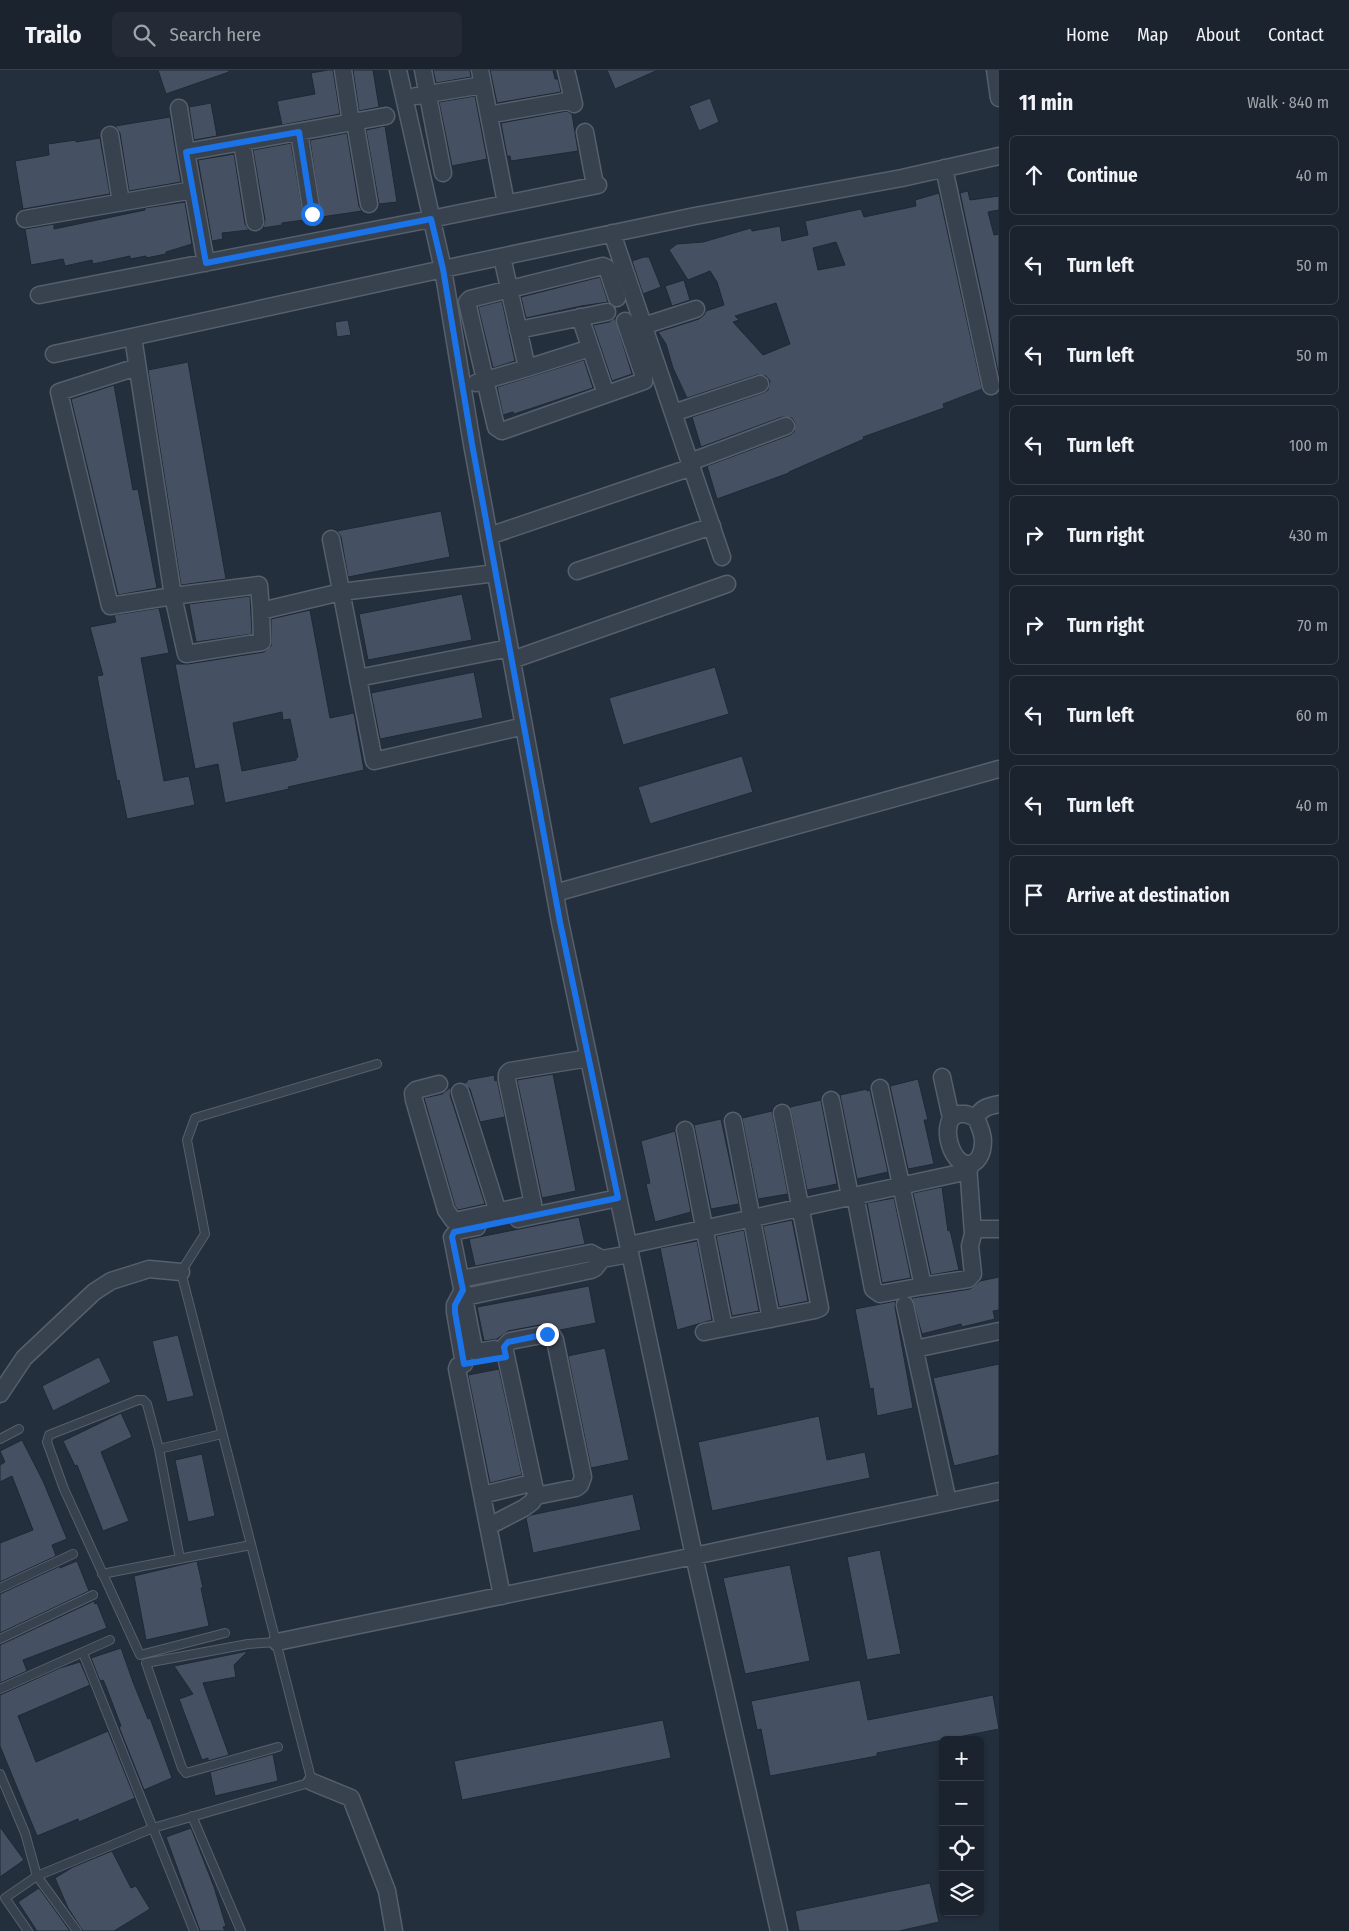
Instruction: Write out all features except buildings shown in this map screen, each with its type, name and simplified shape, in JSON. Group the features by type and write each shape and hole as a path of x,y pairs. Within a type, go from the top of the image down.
{"street":[{"path":"343,70 369,204"},
{"path":"398,70 443,269 462,387 555,893 694,1556 779,1931"},
{"path":"423,70 443,173"},
{"path":"491,70 499,113 510,203"},
{"path":"499,113 574,102 566,70"},
{"path":"994,70 999,98"},
{"path":"404,98 427,95 482,78 510,203"},
{"path":"179,108 206,263"},
{"path":"186,152 386,116"},
{"path":"299,132 312,214"},
{"path":"39,295 596,185 585,132"},
{"path":"110,135 121,202"},
{"path":"242,142 255,222"},
{"path":"54,354 612,233 902,178 999,156"},
{"path":"944,168 991,386"},
{"path":"25,219 193,190"},
{"path":"612,233 722,557"},
{"path":"502,257 527,368"},
{"path":"617,298 606,268 603,266 470,299 467,302 496,427 502,431 644,381 625,321"},
{"path":"643,326 696,309"},
{"path":"518,330 607,312"},
{"path":"580,317 606,394"},
{"path":"132,337 137,367 173,596 186,654 262,642 259,585 173,596 110,606 59,392 137,367"},
{"path":"462,387 590,348"},
{"path":"673,413 760,384"},
{"path":"489,536 691,465 786,426"},
{"path":"577,571 712,526"},
{"path":"331,539 374,761 524,726"},
{"path":"261,611 341,592 496,573"},
{"path":"358,678 511,654 727,584"},
{"path":"555,893 999,769"},
{"path":"533,1204 506,1080 507,1074 510,1071 589,1058"},
{"path":"942,1077 951,1118 948,1126 948,1139 953,1156 968,1168"},
{"path":"439,1084 416,1090 413,1093 446,1210 453,1220 533,1204 617,1193"},
{"path":"880,1088 923,1286"},
{"path":"460,1092 498,1212"},
{"path":"831,1100 873,1290 880,1294 968,1279 971,1276 973,1271 970,1246 973,1229 968,1168"},
{"path":"976,1118 982,1109 999,1104"},
{"path":"704,1332 820,1308 782,1113"},
{"path":"951,1118 959,1114 966,1114 976,1118"},
{"path":"464,1364 455,1312 455,1305 463,1289 591,1253 602,1259 705,1228 853,1196 968,1168 977,1161 982,1152 983,1140 976,1118"},
{"path":"733,1121 771,1319"},
{"path":"685,1130 724,1328"},
{"path":"500,1353 475,1351 452,1237 454,1232 617,1193"},
{"path":"973,1229 999,1229"},
{"path":"0,1394 24,1358 94,1292 111,1281 149,1269 181,1272"},
{"path":"905,1305 948,1502"},
{"path":"914,1349 999,1331"},
{"path":"502,1596 457,1369 458,1366 500,1353 510,1341 547,1334 552,1335 555,1340 583,1477 580,1486 576,1488 542,1495 538,1494"},
{"path":"500,1353 535,1490 538,1494"},
{"path":"482,1495 522,1485"},
{"path":"277,1642 999,1491"},
{"path":"489,1528 532,1502 538,1494"},
{"path":"312,1782 351,1798 387,1891 394,1931"}],"lane":[{"path":"28,1931 2,1895 37,1876 153,1828 312,1782 181,1272 205,1234 187,1140 195,1118 377,1064"},
{"path":"180,1559 159,1449 147,1404 143,1400 138,1400 49,1435 47,1442 64,1490 140,1655 225,1632"},
{"path":"0,1439 19,1429"},
{"path":"159,1449 222,1434"},
{"path":"102,1574 252,1545"},
{"path":"0,1588 73,1554"},
{"path":"0,1639 93,1595"},
{"path":"0,1689 110,1640"},
{"path":"277,1642 248,1644 146,1663 182,1768 186,1773 278,1747"},
{"path":"83,1653 194,1931"},
{"path":"1,1780 25,1833 37,1876 77,1931"},
{"path":"192,1816 241,1931"}],"route":[{"path":"312,214 299,132 186,152 206,263 431,219 443,269 472,444 560,922 618,1198 454,1232 452,1237 463,1290 455,1305 455,1312 464,1364 506,1357 504,1347 508,1342 547,1334"}]}
